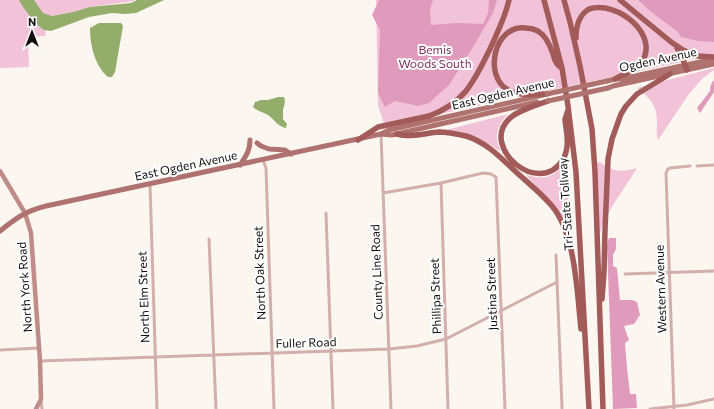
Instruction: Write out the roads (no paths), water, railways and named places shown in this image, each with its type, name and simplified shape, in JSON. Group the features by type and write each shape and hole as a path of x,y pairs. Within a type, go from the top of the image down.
{"highway":[{"path":"358,140 378,127 437,113 448,107 463,95 473,82 492,44 509,0"},
{"name":"Tri-State Tollway","path":"544,0 562,68 576,172 589,409"},
{"path":"564,0 580,66 592,129 595,172 603,409"},
{"path":"620,0 674,45 697,56 714,58"},
{"path":"580,66 576,33 582,15 591,8 602,4 614,6 633,18 645,38 646,45 645,56 640,65 632,71 620,75 615,79"},
{"path":"547,94 522,95 502,86 496,76 495,62 499,42 508,33 517,28 539,32 550,46 556,63 562,68"},
{"path":"674,45 682,57 686,68"},
{"path":"600,321 604,272 608,159 612,139 621,114 626,106 637,94 670,74"},
{"path":"548,101 513,115 508,120 502,131 503,147 507,154 520,168 537,174 548,172 562,161 567,150 565,119 568,106"},
{"path":"397,134 404,136 441,132 452,133 475,139 495,152 552,206 566,232 572,255 583,346 586,355"}],"main road":[{"name":"Ogden Avenue","path":"608,88 670,74 714,58"},
{"name":"Ogden Avenue","path":"607,81 714,64"},
{"name":"East Ogden Avenue","path":"0,231 25,213 50,205 358,140 381,134 389,130 607,81"},
{"name":"East Ogden Avenue","path":"381,134 397,134 537,102 608,88"},
{"path":"240,165 248,154 250,140"},
{"path":"257,143 268,149 285,150 291,154"},
{"name":"North York Road","path":"0,171 25,213 31,233 40,348 41,399 36,409"}],"street":[{"name":"County Line Road","path":"381,134 391,409"},
{"name":"North Oak Street","path":"263,160 266,168 274,409"},
{"path":"697,166 714,165"},
{"name":"Western Avenue","path":"674,408 666,173 668,169 690,166"},
{"name":"Justina Street","path":"441,183 483,173 491,174 496,177 505,409"},
{"path":"383,193 441,183"},
{"name":"Phillipa Street","path":"441,183 448,409"},
{"name":"North Elm Street","path":"150,184 157,409"},
{"path":"326,213 333,409"},
{"path":"209,239 216,409"},
{"path":"556,255 562,408"},
{"path":"625,274 714,271"},
{"name":"Fuller Road","path":"40,361 389,349 417,346 446,339 557,282"},
{"path":"0,350 40,348"},
{"path":"41,399 42,409"},
{"path":"650,409 674,408 714,399"}],"park label":[{"name":"Bemis Woods South","path":"435,57"}]}
